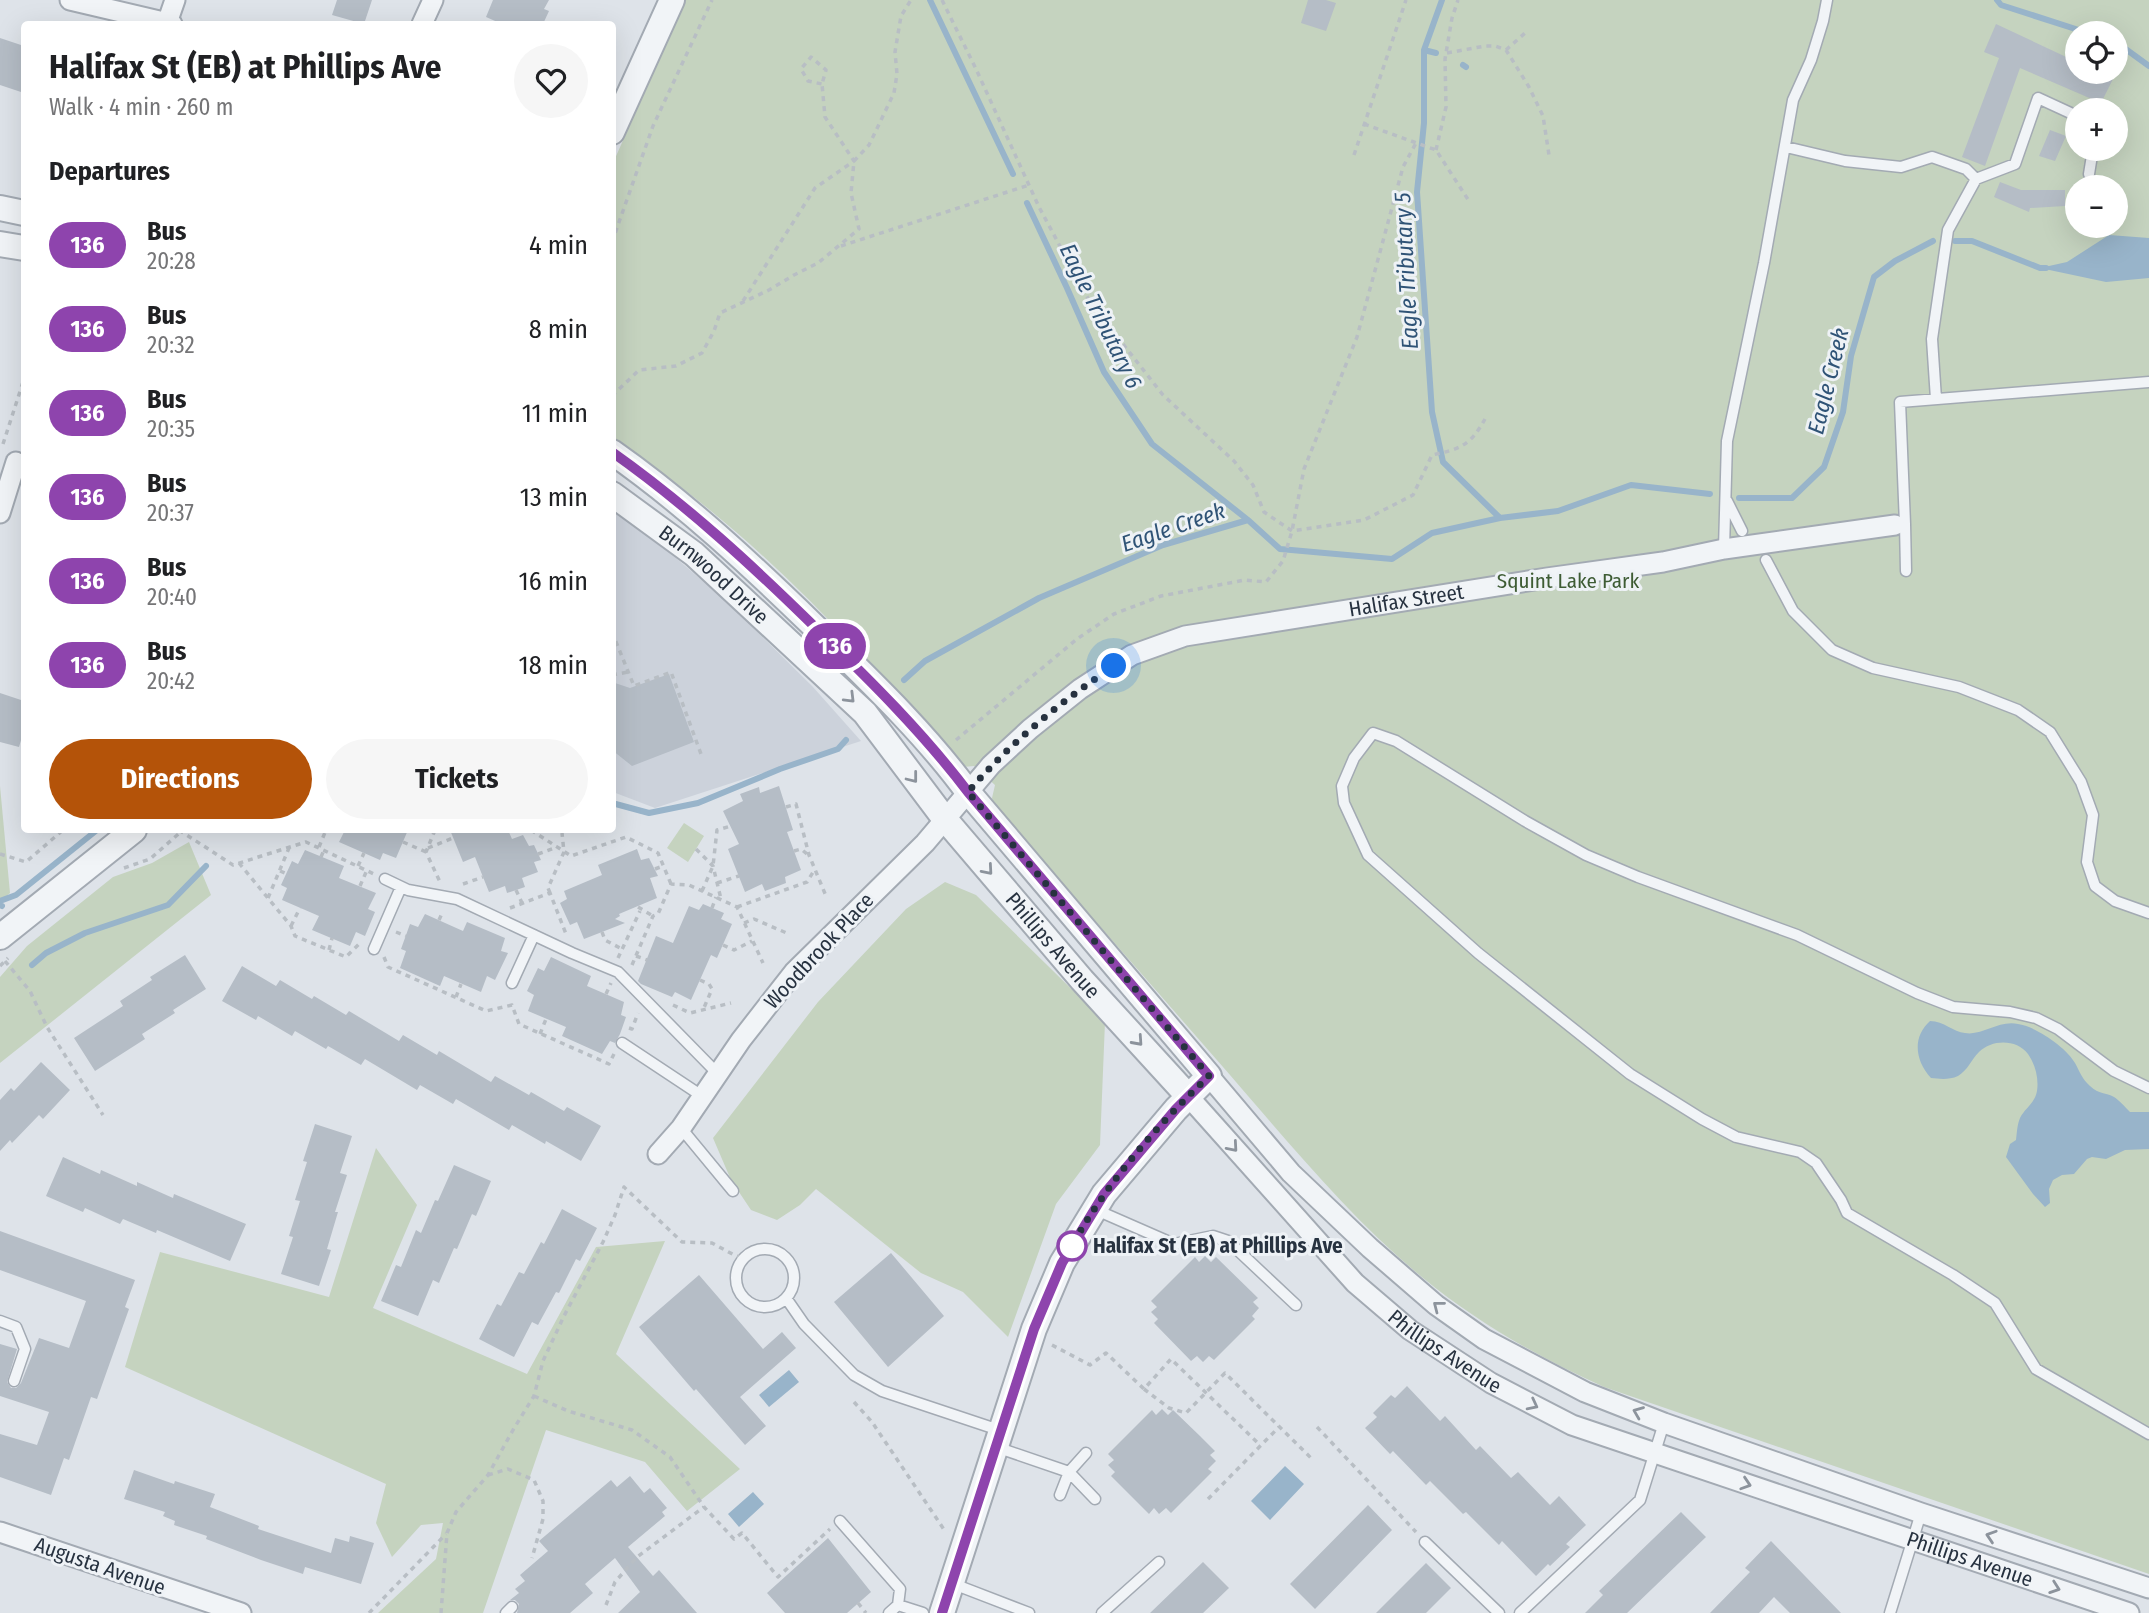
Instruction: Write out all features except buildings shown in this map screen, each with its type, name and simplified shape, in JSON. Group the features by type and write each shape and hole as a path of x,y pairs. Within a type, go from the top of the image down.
{"street":[{"path":"69,0 156,21"},
{"path":"170,21 175,0"},
{"path":"423,21 433,0"},
{"path":"616,123 672,0"},
{"path":"0,208 21,212"},
{"path":"0,244 21,248"},
{"name":"Burnwood Drive","path":"616,455 706,525 763,577 884,696 968,792"},
{"path":"0,513 11,457"},
{"name":"Burnwood Drive","path":"616,497 694,554 865,713 944,818"},
{"name":"Halifax Street","path":"968,792 991,765 1030,729 1080,689 1132,655 1185,636 1533,580 1663,562 1724,549 1900,524"},
{"name":"Woodbrook Place","path":"658,1154 681,1128 717,1073 794,972 925,843 968,792"},
{"name":"Phillips Avenue","path":"968,792 1291,1173 1370,1248 1436,1305 1484,1339 1574,1386 1664,1423 1921,1513 2149,1588"},
{"name":"Phillips Avenue","path":"944,818 1082,980 1354,1283 1410,1330 1491,1383 1572,1425 2129,1613"},
{"path":"3,949 131,833"},
{"path":"942,1613 1034,1329 1062,1263 1094,1209 1128,1164 1209,1076"},
{"name":"Augusta Avenue","path":"0,1532 241,1613"}],"lane":[{"path":"1724,549 1727,441 1793,100 1811,61 1827,0"},
{"path":"1936,399 1932,339 1948,230 1976,179 2015,164 2038,98 2065,110"},
{"path":"1786,147 1845,161 1901,167 1932,157 1966,169 1976,179"},
{"path":"2089,174 2091,161"},
{"path":"1906,571 1900,524 1900,402 2149,382"},
{"path":"1725,498 1742,531"},
{"path":"1766,560 1793,611 1832,650 1873,668 1959,687 2018,710 2050,732 2081,782 2093,815 2087,862 2095,886 2115,901 2149,913"},
{"path":"2149,1088 2114,1072 2058,1029 2036,1018 2010,1012 1953,1007 1917,993 1797,935 1638,877 1586,855 1525,821 1396,741 1373,733 1354,758 1342,786 1344,803 1368,855 1478,953 1630,1074 1702,1119 1736,1137 1800,1152 1816,1163 1847,1213 1953,1275 1995,1303 2036,1369 2149,1434"},
{"path":"385,879 408,890 446,896 613,970 717,1073"},
{"path":"374,949 401,887"},
{"path":"512,983 534,935"},
{"path":"621,1041 702,1096"},
{"path":"681,1128 733,1191"},
{"path":"1094,1209 1174,1244 1213,1236 1228,1241 1296,1305"},
{"path":"770,1249 786,1257 794,1273 794,1282 786,1298 770,1307 761,1307 745,1299 739,1292 736,1273 745,1258 752,1252 770,1249"},
{"path":"786,1298 804,1324 854,1375 882,1391 999,1438 1069,1472 1096,1499"},
{"path":"0,1321 16,1327 25,1349 14,1381"},
{"path":"1524,1611 1640,1500 1664,1423"},
{"path":"1060,1495 1069,1472 1086,1453"},
{"path":"1890,1613 1921,1513"},
{"path":"840,1521 900,1589 898,1605 889,1613"},
{"path":"1425,1542 1499,1613"},
{"path":"1102,1613 1159,1562"},
{"path":"951,1583 1029,1613"},
{"path":"898,1605 923,1613"}],"path":[{"path":"616,231 653,126 712,0"},
{"path":"742,303 816,188 854,161 869,145 894,93 897,74 895,52 901,16 911,0"},
{"path":"942,0 1029,185 1090,302 1163,395 1234,461 1253,485 1264,512 1291,533 1364,520 1413,495 1432,456 1454,450 1475,437 1485,419"},
{"path":"1354,155 1406,0"},
{"path":"1436,150 1446,107 1447,53 1452,18 1458,0"},
{"path":"1506,50 1525,33"},
{"path":"1447,53 1485,46 1506,50 1544,116 1549,155"},
{"path":"616,392 639,370 676,366 702,353 720,313 818,263 859,229 850,193 854,161 825,117 822,84 826,70 811,57 801,69 808,81 822,84"},
{"path":"1364,124 1436,150 1469,201"},
{"path":"949,746 1077,639 1114,614 1161,596 1245,580 1266,582 1283,561 1304,469 1357,337 1403,167 1417,143"},
{"path":"839,247 1029,185"},
{"path":"11,457 21,397"},
{"path":"616,642 634,685 671,672 701,754"},
{"path":"616,674 628,672"},
{"path":"786,807 796,804 809,855 825,896"},
{"path":"702,891 713,866 717,830 731,826"},
{"path":"0,854 26,862 59,833"},
{"path":"184,833 233,865 306,842 385,879"},
{"path":"318,847 325,833"},
{"path":"434,833 427,850 446,896"},
{"path":"536,833 570,856 626,837 658,853 671,884 658,914 653,916 626,980"},
{"path":"562,834 564,852 548,888 575,954"},
{"path":"403,842 427,850 453,838"},
{"path":"538,854 557,847"},
{"path":"268,898 289,848"},
{"path":"695,849 713,866 718,898 712,908"},
{"path":"794,850 801,849 809,855"},
{"path":"321,857 324,850"},
{"path":"358,866 364,853"},
{"path":"239,863 291,926 295,936 346,957 360,943"},
{"path":"655,869 663,866"},
{"path":"737,907 807,882 815,869"},
{"path":"280,870 286,874"},
{"path":"360,887 367,870"},
{"path":"717,883 739,876"},
{"path":"671,884 689,885 737,907 763,963"},
{"path":"516,890 522,903"},
{"path":"492,915 550,893"},
{"path":"291,926 300,908"},
{"path":"613,970 639,909 653,916"},
{"path":"744,923 754,919 789,934"},
{"path":"602,932 605,940 622,949"},
{"path":"329,950 332,938"},
{"path":"723,945 734,950 752,941"},
{"path":"3,949 30,991 47,1027 103,1115"},
{"path":"374,949 382,953 387,967 418,978 486,1011 512,1004 519,1024 609,1064 626,1027 632,1029 643,998"},
{"path":"636,956 647,960"},
{"path":"700,980 709,984 712,989 703,1010"},
{"path":"456,997 461,984"},
{"path":"667,1003 690,1013 731,1003"},
{"path":"540,1034 547,1019"},
{"path":"576,1050 579,1044"},
{"path":"441,1613 447,1533 456,1512 488,1475 534,1396 543,1360 603,1242 624,1187 682,1242 712,1243 745,1258"},
{"path":"1052,1345 1090,1365 1106,1353 1144,1389 1169,1408 1186,1413 1225,1373 1313,1460"},
{"path":"1144,1389 1171,1359 1260,1445"},
{"path":"534,1396 568,1411 632,1430 670,1457 704,1507 734,1539 742,1533 778,1577 813,1549 840,1521"},
{"path":"854,1402 873,1422 945,1531"},
{"path":"1208,1499 1279,1427"},
{"path":"1317,1427 1425,1542"},
{"path":"488,1475 508,1469 534,1480 543,1501 543,1519 532,1558"},
{"path":"607,1605 615,1582 637,1557 704,1507"},
{"path":"369,1613 447,1533"},
{"path":"858,1603 866,1613"}],"shaded area":[{"path":"616,511 654,539 728,603 813,687 861,741 655,808 616,793"}],"green space":[{"name":"Squint Lake Park","path":"685,0 2149,0 2149,1574 1604,1387 1533,1352 1444,1294 1395,1254 1315,1173 995,808 992,798 995,785 974,766 963,767 953,761 828,619 770,562 678,485 616,440 616,156"},
{"path":"0,786 10,893 0,902"},
{"path":"684,823 704,836 688,862 667,848"},
{"path":"189,842 211,895 0,1063 0,977 27,946 113,877 152,863"},
{"path":"945,882 976,895 1105,1022 1100,1145 1056,1204 1008,1337 963,1292 921,1273 816,1189 800,1205 777,1220 751,1210 731,1180 713,1138 818,1002 906,909"},
{"path":"376,1148 417,1205 373,1308 527,1374 596,1247 665,1241 616,1354 740,1469 687,1511 645,1462 546,1430 483,1613 378,1613 436,1559 443,1523 421,1525 392,1557 376,1523 386,1484 125,1367 160,1252 329,1297"}],"water":[{"path":"2104,238 2149,238 2149,278 2106,282 2040,268 2067,262"},
{"path":"1930,1021 1965,1033 2011,1023 2041,1033 2071,1057 2093,1089 2114,1097 2130,1112 2149,1112 2149,1149 2125,1150 2106,1159 2087,1159 2074,1174 2062,1175 2053,1180 2049,1189 2050,1203 2045,1207 2006,1157 2010,1144 2016,1140 2020,1118 2037,1091 2037,1076 2028,1054 2011,1043 1997,1043 1979,1052 1958,1076 1948,1079 1931,1078 1922,1064 1918,1049 1920,1034"},
{"path":"789,1370 799,1382 769,1407 759,1395"},
{"path":"1285,1466 1304,1484 1270,1520 1251,1501"},
{"path":"753,1492 764,1504 739,1527 728,1514"}],"waterway":[{"name":"Eagle Tributary 6","path":"930,0 1013,174"},
{"name":"Eagle Tributary 5","path":"1442,0 1424,50 1424,123 1417,192 1432,412 1443,462 1500,518"},
{"path":"1997,0 2001,5 2065,26"},
{"path":"1424,50 1436,53"},
{"path":"2128,51 2149,66"},
{"name":"Eagle Creek","path":"1027,203 1104,372 1152,444 1248,520 1280,549 1392,559 1432,533 1500,518 1558,511 1631,485 1710,494"},
{"name":"Eagle Creek","path":"1739,498 1792,498 1824,467 1843,412 1851,356 1874,277 1895,261 1933,241"},
{"name":"Eagle Creek","path":"1955,241 1972,241 2046,268"},
{"name":"Eagle Creek","path":"904,680 925,661 1039,598 1163,545 1248,520"},
{"name":"Eagle Creek","path":"616,804 649,813 698,803 780,769 838,749 846,740"},
{"path":"0,901 16,895 93,833"},
{"name":"Eagle Creek","path":"32,965 46,953 85,933 168,905 206,866"}],"bus line":[{"name":"136","path":"616,455 706,525 884,696 953,772 1209,1076 1176,1109 1104,1194 1062,1263 1034,1329 942,1613"}],"place":[{"name":"Halifax St (EB) at Phillips Ave","path":"1072,1246"}],"route":[{"path":"1072,1246 1070,1249 1104,1194 1128,1164 1209,1076 968,792 991,765 1030,729 1114,666"}]}
